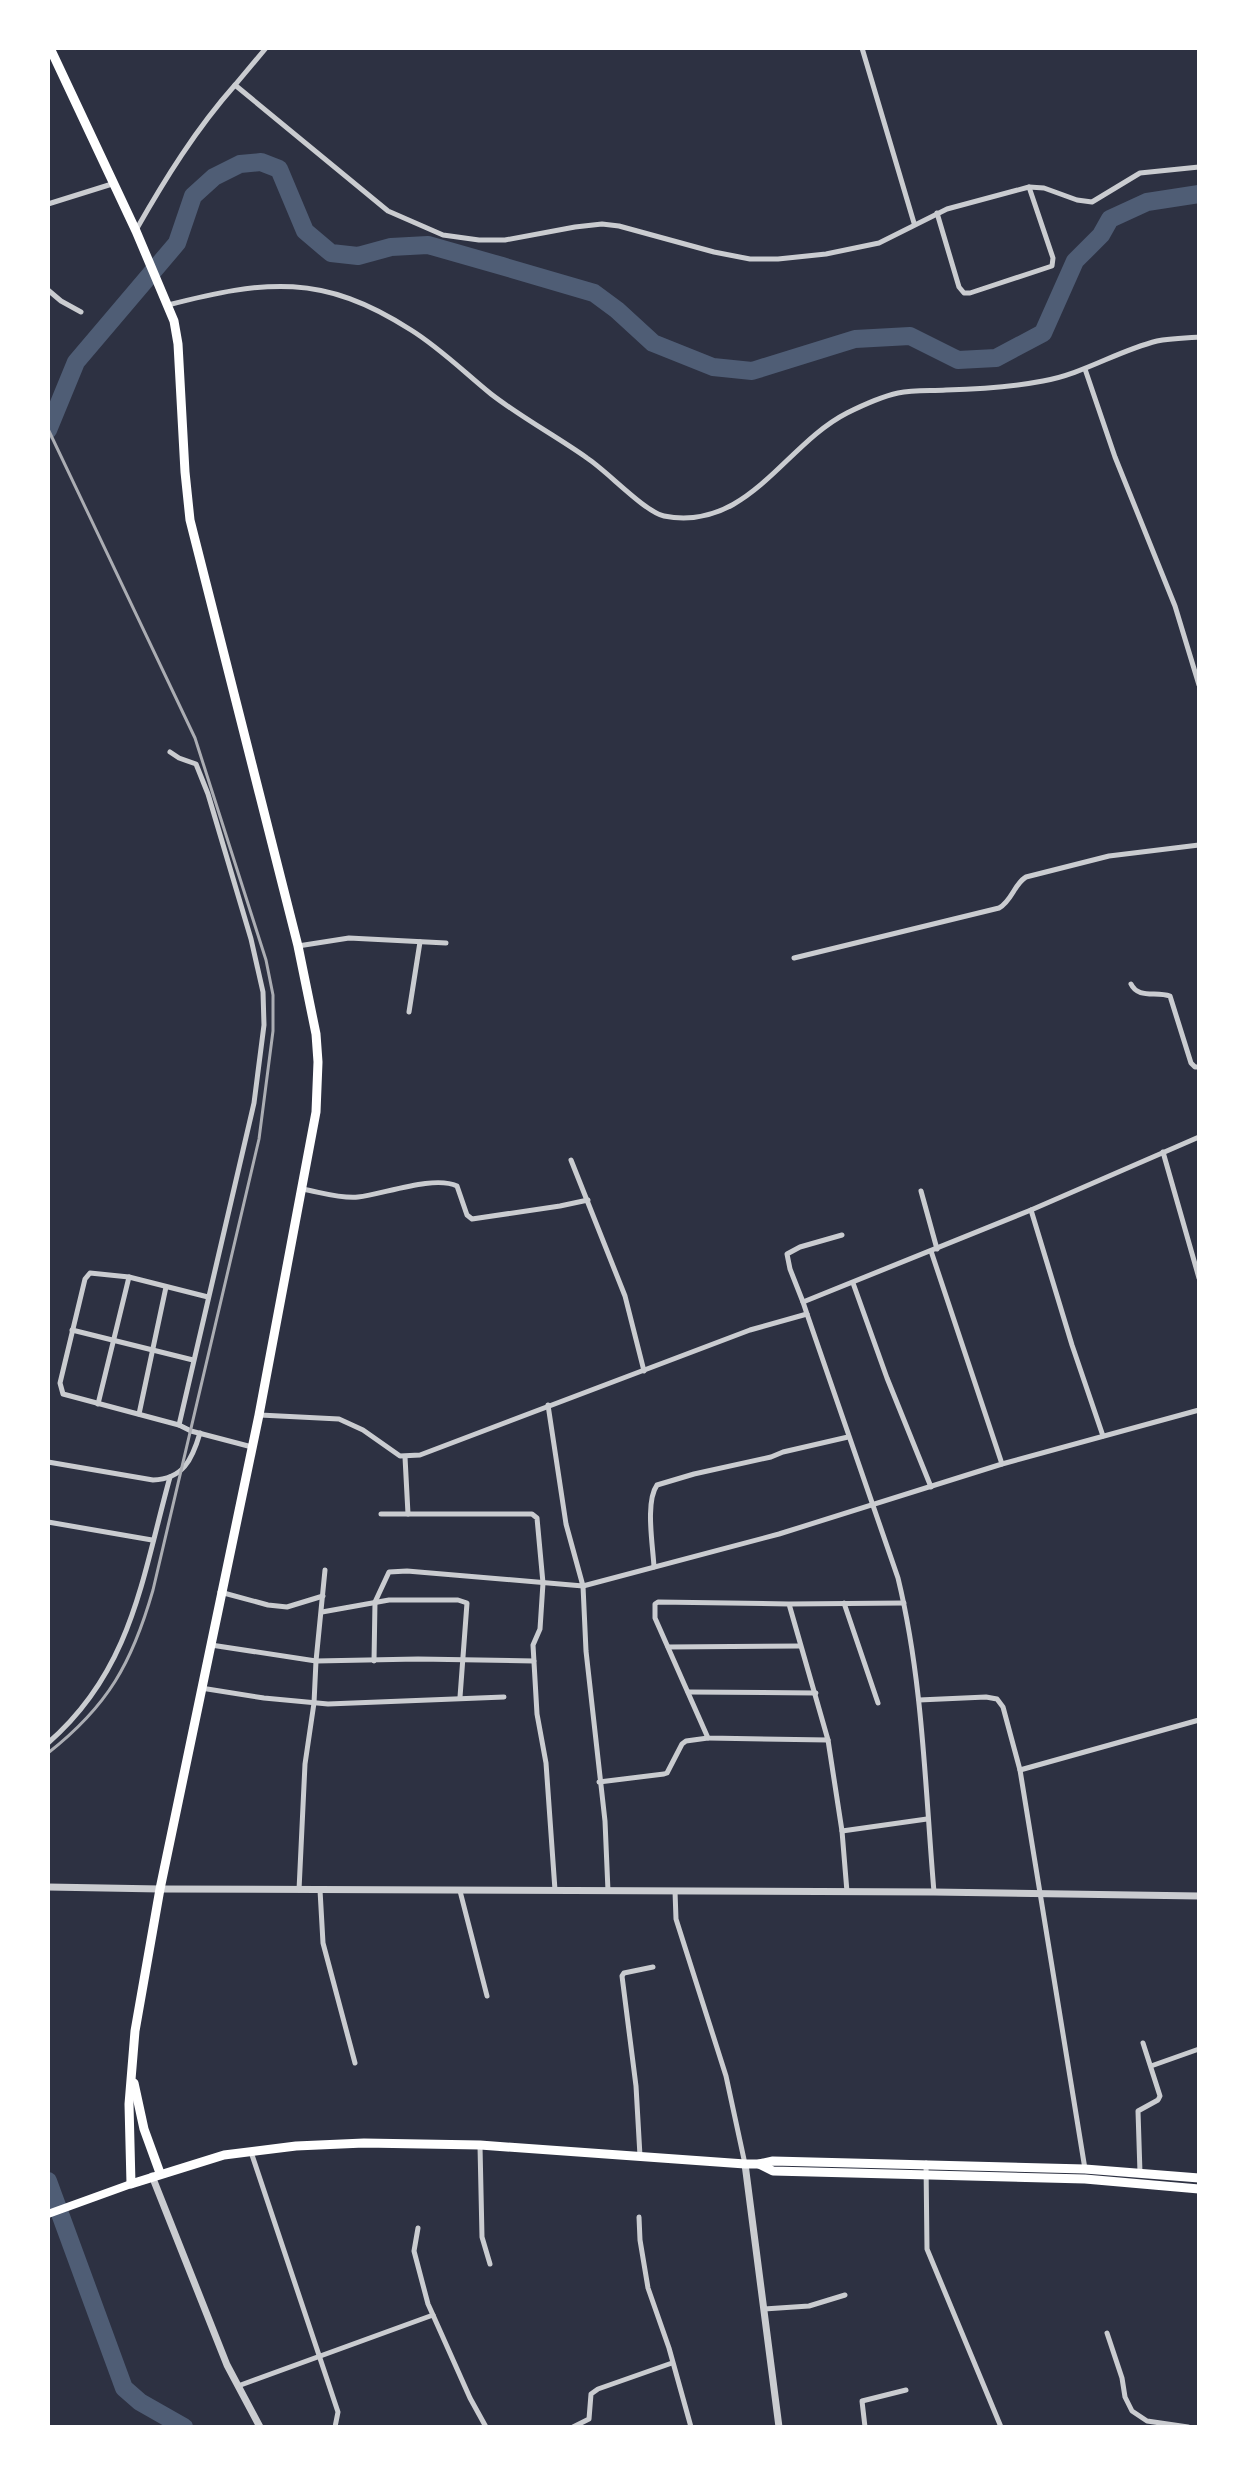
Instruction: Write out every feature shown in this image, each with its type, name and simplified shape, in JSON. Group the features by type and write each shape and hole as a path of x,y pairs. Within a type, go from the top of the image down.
{"main road":[{"path":"50,52 168,305 178,344 192,532 298,946 311,1004 318,1062 316,1112 302,1189 259,1415 160,1889 135,2031 129,2104 131,2184"},
{"path":"132,2072 156,2175"},
{"path":"48,2214 156,2175 224,2155 296,2146 364,2143 480,2145 759,2164 773,2171 1085,2169 1199,2178"},
{"path":"925,2168 1199,2189"},
{"path":"1185,2188 1186,2177"}],"street":[{"path":"136,231 172,169 211,114 266,48"},
{"path":"862,48 915,224"},
{"path":"235,85 388,211 414,224 453,237 505,240 602,224 732,256 763,259 849,251 886,240 956,206 1029,187 1044,188 1092,202 1140,173 1199,167"},
{"path":"48,204 112,184"},
{"path":"937,213 959,287 964,293 970,293 1052,266 1053,258 1029,187"},
{"path":"168,305 234,289 271,285 308,287 343,296 413,330 506,405 587,457 650,510 664,516 691,517 740,502 761,487 832,422 886,396 910,391 1030,383 1085,369 1156,342 1199,337"},
{"path":"48,290 81,312"},
{"path":"1085,369 1110,446 1175,606 1199,685"},
{"path":"170,752 196,764 208,794 251,939 264,1003 254,1103 179,1425"},
{"path":"794,958 999,908 1006,904 1019,882 1026,877 1109,856 1199,845"},
{"path":"298,946 349,938 446,943"},
{"path":"409,1012 420,942"},
{"path":"1131,984 1136,992 1170,996 1191,1063 1199,1067"},
{"path":"803,1302 1031,1210 1199,1137"},
{"path":"1163,1152 1199,1278"},
{"path":"571,1160 625,1296 644,1371"},
{"path":"302,1189 351,1197 450,1182 457,1186 467,1215 472,1219 588,1200"},
{"path":"921,1191 934,1250 1002,1464"},
{"path":"1031,1210 1103,1436"},
{"path":"842,1235 787,1254 904,1603 919,1700 934,1892"},
{"path":"208,1297 129,1277 93,1272 87,1275 60,1392 71,1398 252,1447"},
{"path":"98,1404 129,1277"},
{"path":"853,1283 931,1487"},
{"path":"139,1414 166,1287"},
{"path":"259,1415 339,1419 363,1430 393,1453 405,1457 434,1450 750,1330 807,1314"},
{"path":"72,1330 193,1360"},
{"path":"548,1405 566,1524 583,1586 584,1639 605,1821 608,1891"},
{"path":"374,1661 375,1602 386,1575 393,1571 583,1586 872,1506 1002,1464 1199,1410"},
{"path":"48,1462 153,1480 170,1477 190,1461 200,1433"},
{"path":"654,1567 651,1503 657,1485 848,1437"},
{"path":"405,1457 408,1514"},
{"path":"48,1743 91,1698 129,1626 170,1477"},
{"path":"381,1514 532,1514 537,1518 543,1583 540,1629 533,1645 555,1890"},
{"path":"48,1522 152,1540"},
{"path":"299,1890 304,1779 325,1570"},
{"path":"220,1592 287,1607 323,1596"},
{"path":"322,1612 412,1599 467,1603 460,1697"},
{"path":"708,1738 655,1618 654,1608 658,1602 904,1603"},
{"path":"844,1603 878,1703"},
{"path":"789,1604 828,1740 842,1831 847,1892"},
{"path":"210,1645 316,1661 534,1661"},
{"path":"668,1647 800,1646"},
{"path":"200,1688 314,1703 504,1697"},
{"path":"688,1692 816,1693"},
{"path":"919,1700 986,1697 997,1699 1005,1712 1020,1770 1085,2169"},
{"path":"1020,1770 1199,1720"},
{"path":"599,1782 667,1773 686,1741 708,1738 828,1740"},
{"path":"842,1831 927,1819"},
{"path":"48,1887 1199,1896"},
{"path":"320,1890 323,1943 355,2063"},
{"path":"460,1891 487,1996"},
{"path":"675,1891 676,1919 726,2076 745,2164 779,2427"},
{"path":"640,2158 636,2086 622,1976 653,1967"},
{"path":"1140,2173 1138,2111 1160,2096 1143,2043"},
{"path":"1151,2066 1199,2049"},
{"path":"480,2145 482,2237 490,2264"},
{"path":"251,2151 338,2412 335,2427"},
{"path":"925,2168 927,2249 1001,2427"},
{"path":"156,2175 190,2276 227,2365 260,2427"},
{"path":"639,2217 644,2268 691,2427"},
{"path":"418,2228 414,2251 428,2304 486,2427"},
{"path":"764,2309 809,2306 845,2295"},
{"path":"238,2386 433,2315"},
{"path":"1107,2333 1132,2411 1147,2421 1188,2427"},
{"path":"573,2427 587,2421 591,2394 598,2389 672,2363"},
{"path":"865,2427 862,2401 906,2390"}],"waterway":[{"path":"48,430 76,362 177,243 193,196 214,177 240,164 261,162 279,169 305,231 331,253 358,256 391,247 428,245 594,293 653,343 713,367 752,371 855,339 910,336 958,360 996,358 1043,333 1075,261 1101,235 1110,219 1147,202 1199,194"},
{"path":"48,2181 124,2388 140,2402 184,2427"}],"railway":[{"path":"48,429 195,738 266,960 273,995 273,1031 259,1139 153,1590 136,1640 115,1681 87,1718 48,1753"}]}
